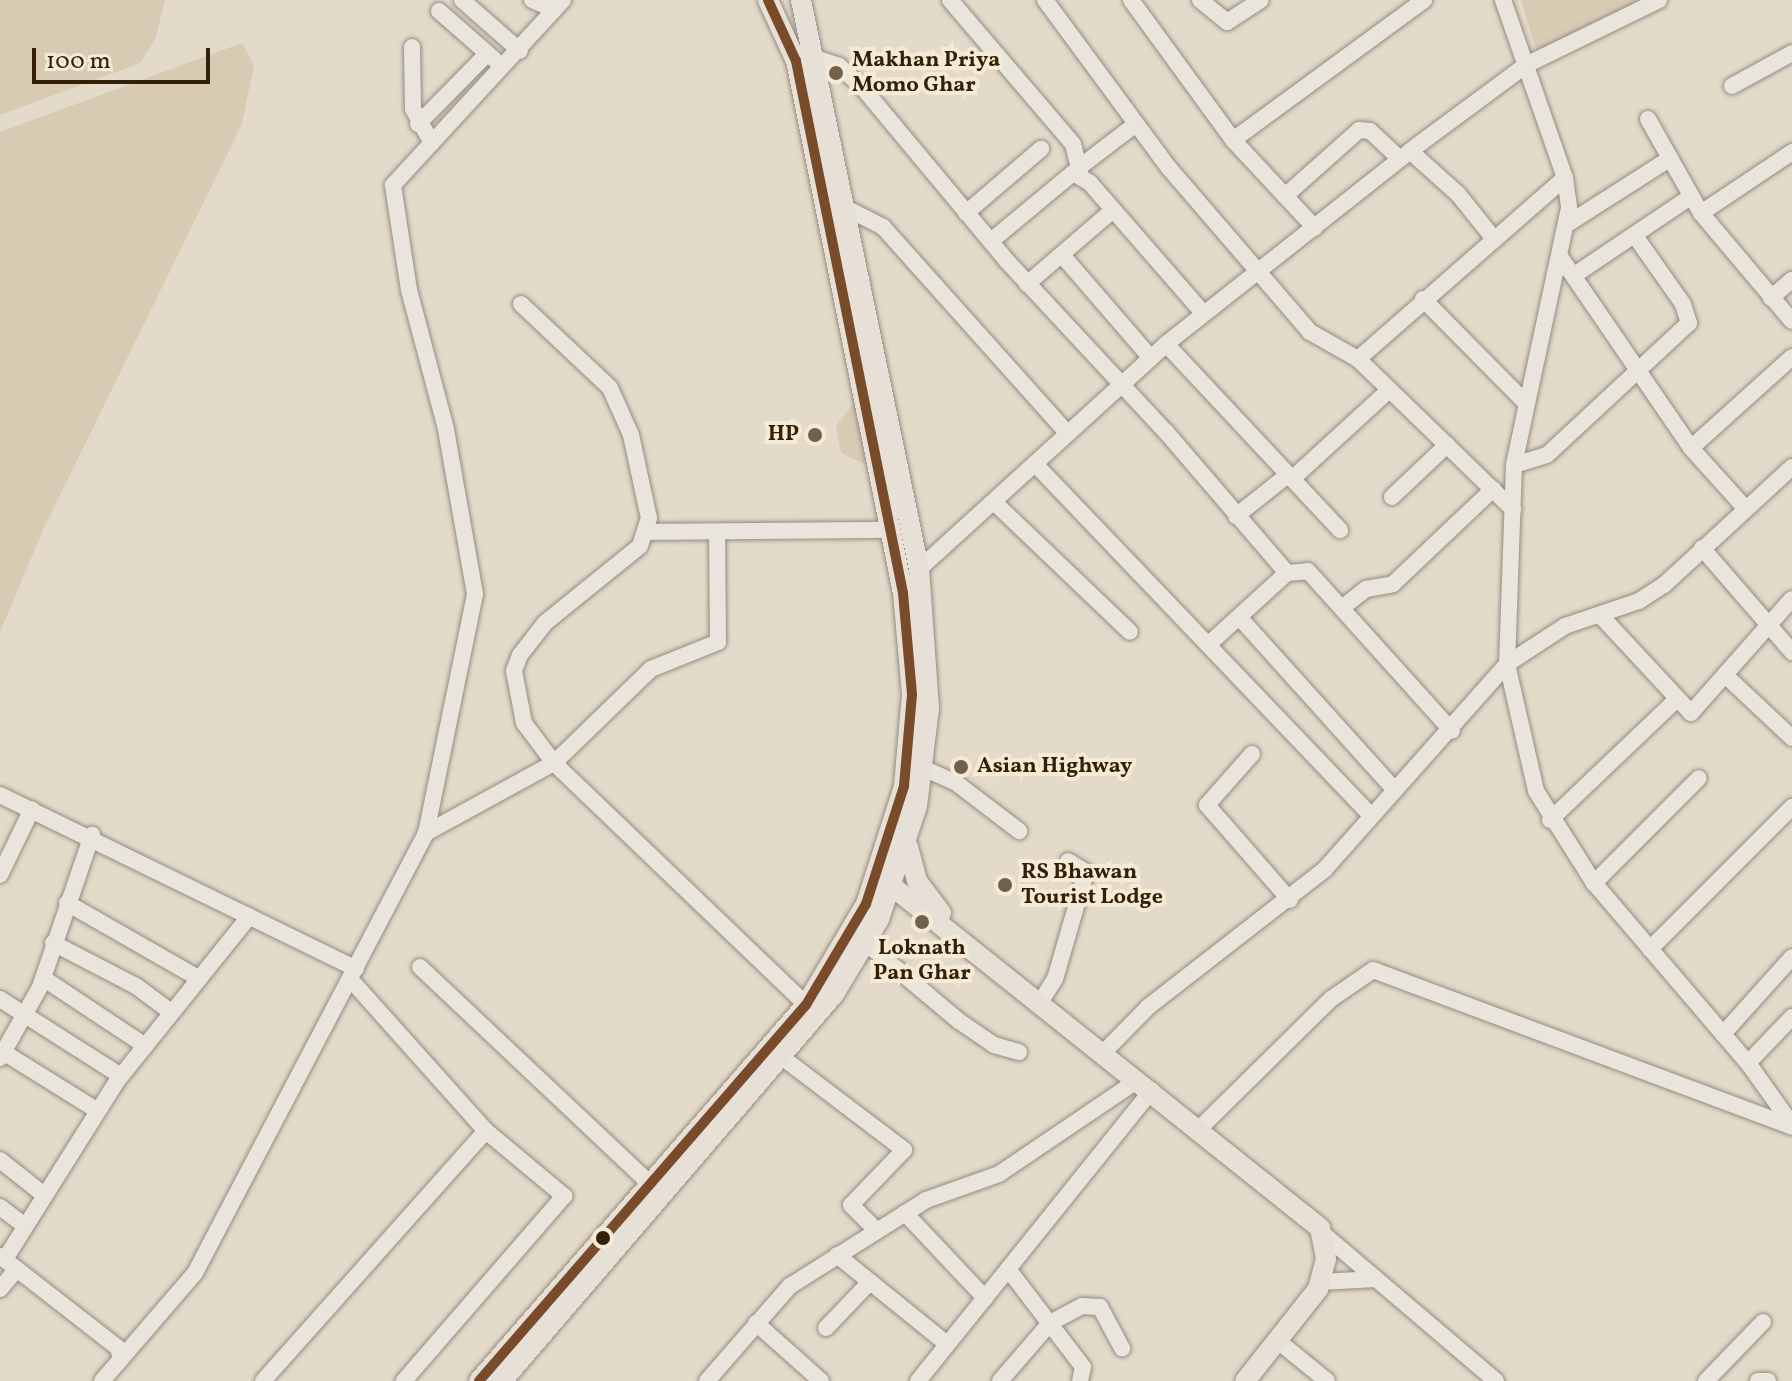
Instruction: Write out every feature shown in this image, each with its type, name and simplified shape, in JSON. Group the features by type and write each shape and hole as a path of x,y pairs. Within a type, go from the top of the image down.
{"main road":[{"path":"502,1381 526,1354 558,1331 625,1258 675,1198 694,1160 783,1058 866,943 879,919 888,875 902,795 896,559 796,61 768,0"},
{"path":"479,1381 806,1005 908,843 923,768 929,679 919,569 801,0"},
{"path":"908,843 917,881 932,912"},
{"path":"888,875 1321,1232 1326,1259 1321,1282 1245,1381"},
{"path":"879,919 932,912"}],"street":[{"path":"462,0 520,51"},
{"path":"102,1381 195,1273 426,833 475,594 449,442 393,198 395,180 520,51 558,5 532,0"},
{"path":"950,0 1073,144 1081,171 1112,211 1203,313"},
{"path":"1045,0 1136,124 1310,332 1358,359 1513,509"},
{"path":"1131,0 1233,140 1315,228"},
{"path":"1200,0 1227,22 1261,0"},
{"path":"1233,140 1424,0"},
{"path":"1503,0 1565,178 1569,223 1525,402 1514,465 1507,664 1536,791 1550,820 1594,883 1748,1063 1792,1126"},
{"path":"919,569 996,504 1150,357 1405,155 1526,65 1659,0"},
{"path":"439,11 504,68"},
{"path":"412,47 411,101 418,124 432,143"},
{"path":"1732,86 1792,53"},
{"path":"418,124 487,54"},
{"path":"812,57 839,66 862,87 1027,284 1287,573"},
{"path":"1648,119 1701,213 1792,321"},
{"path":"991,241 1063,176 1081,171 1136,124"},
{"path":"1285,196 1359,130 1370,131 1458,194 1494,239"},
{"path":"966,213 1041,149"},
{"path":"1701,213 1792,152"},
{"path":"1569,223 1669,159"},
{"path":"1358,359 1565,178"},
{"path":"1576,274 1690,197"},
{"path":"846,208 883,227 1067,433"},
{"path":"1027,284 1112,211"},
{"path":"1514,465 1547,455 1685,329 1689,316 1635,236"},
{"path":"1062,255 1150,357"},
{"path":"1561,258 1576,274 1691,448 1745,508"},
{"path":"1771,298 1792,280"},
{"path":"1423,299 1525,402"},
{"path":"521,304 610,388 631,435 648,532 640,546 545,623 520,655 514,671 524,723 554,763 806,1005"},
{"path":"1166,344 1340,530"},
{"path":"1691,448 1792,357"},
{"path":"1236,516 1290,477 1389,390"},
{"path":"1392,497 1447,445"},
{"path":"1037,466 1210,643 1295,742 1370,815"},
{"path":"1104,1052 1148,1007 1290,900 1452,731 1507,664 1537,640 1601,616 1664,585 1792,467"},
{"path":"1343,607 1366,589 1393,584 1493,489"},
{"path":"996,504 1130,632"},
{"path":"648,532 717,534 890,530"},
{"path":"426,833 554,763 651,669 718,642 717,534"},
{"path":"1702,548 1792,652"},
{"path":"1210,643 1287,573 1314,574 1452,731"},
{"path":"1601,616 1691,713 1792,599"},
{"path":"1239,617 1395,790"},
{"path":"1725,675 1792,738"},
{"path":"1550,820 1676,700"},
{"path":"1252,754 1207,805 1290,900"},
{"path":"923,768 955,782 1019,831"},
{"path":"1594,883 1699,778"},
{"path":"0,795 92,835 354,974 486,1131 564,1196 404,1381"},
{"path":"1650,949 1792,807"},
{"path":"0,875 32,809"},
{"path":"92,835 43,978 25,1016 1,1053 98,1111"},
{"path":"1041,1001 1055,979 1086,872 1068,861"},
{"path":"67,903 198,978"},
{"path":"0,1289 7,1261 24,1225 121,1076 249,917"},
{"path":"53,943 136,986 171,1012"},
{"path":"866,943 959,1021 994,1045 1019,1052"},
{"path":"1723,1034 1792,957"},
{"path":"420,967 651,1185"},
{"path":"1199,1129 1339,991 1373,970 1792,1126"},
{"path":"43,978 144,1045"},
{"path":"0,999 121,1076"},
{"path":"1748,1063 1792,1017"},
{"path":"783,1058 904,1150 851,1205 876,1230"},
{"path":"707,1381 790,1286 905,1213 999,1174 1145,1085"},
{"path":"918,1381 1008,1269 1145,1085"},
{"path":"263,1381 486,1131"},
{"path":"0,1160 44,1195"},
{"path":"0,1207 24,1225"},
{"path":"905,1213 985,1298"},
{"path":"1321,1232 1496,1381"},
{"path":"837,1255 947,1344"},
{"path":"7,1261 118,1348 121,1359"},
{"path":"1008,1269 1083,1367 1080,1381"},
{"path":"1321,1282 1376,1279"},
{"path":"826,1328 870,1282"},
{"path":"1000,1381 1050,1323 1094,1304 1122,1348"},
{"path":"1706,1381 1763,1322"},
{"path":"756,1323 821,1381"},
{"path":"1278,1341 1327,1381"},
{"path":"1758,1381 1768,1381"}],"shaded area":[{"path":"0,0 165,0 155,40 140,63 0,115"},
{"path":"1521,0 1644,0 1537,53"},
{"path":"242,43 254,65 242,124 43,530 0,632 0,132"},
{"path":"854,403 867,465 841,453 836,426"}],"transit line":[{"path":"479,1381 806,1005 866,904 904,786 912,694 903,593 796,61 768,0"}],"place":[{"name":"Makhan Priya Momo Ghar","path":"836,73"},
{"name":"HP","path":"815,435"},
{"name":"Asian Highway","path":"961,767"},
{"name":"RS Bhawan Tourist Lodge","path":"1005,885"},
{"name":"Loknath Pan Ghar","path":"922,922"}]}
